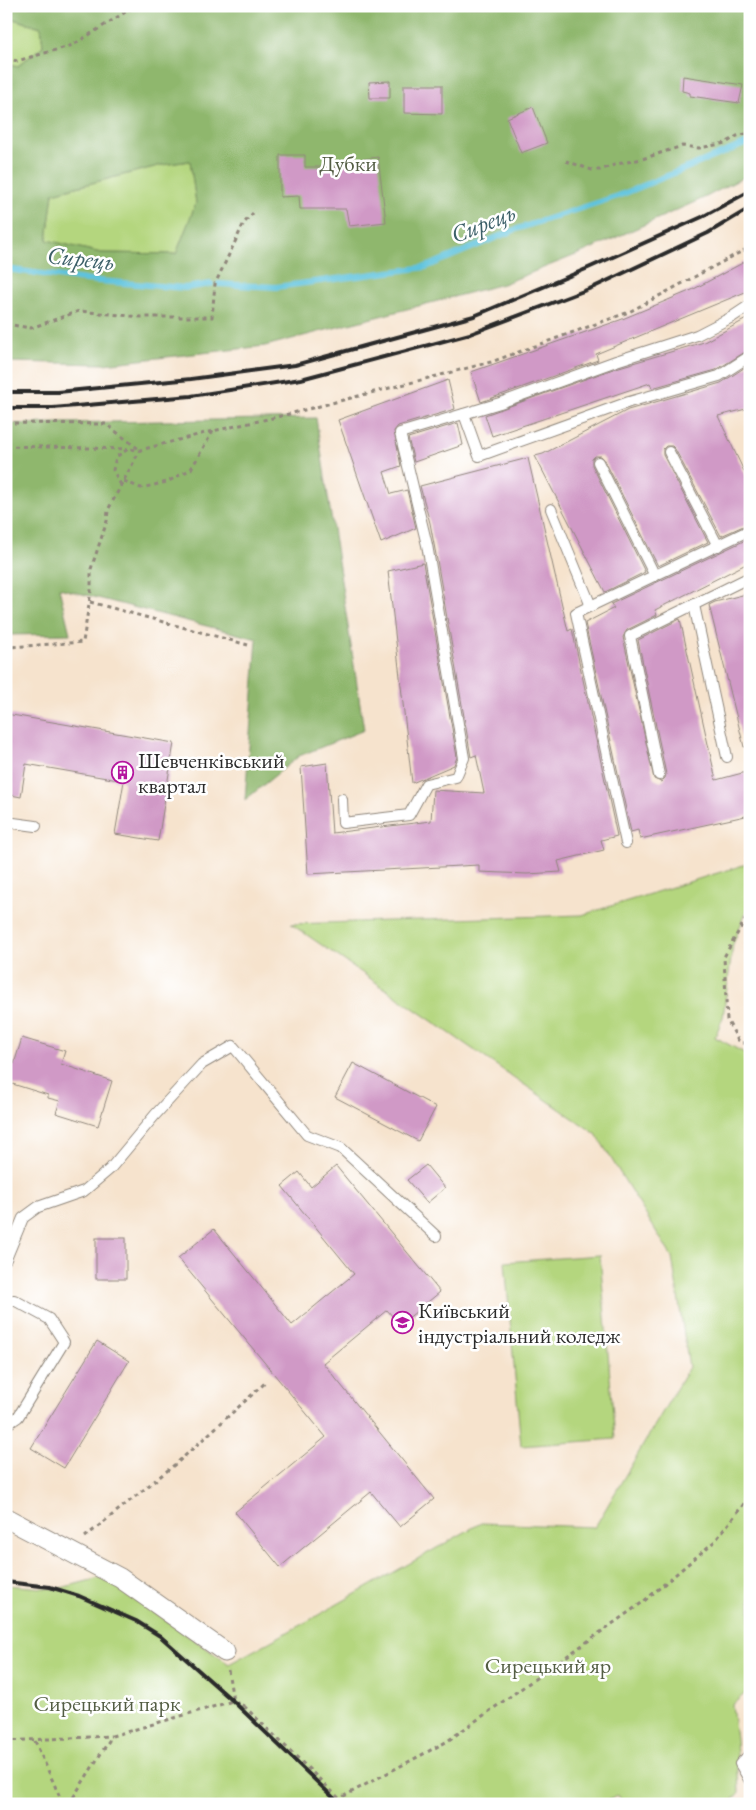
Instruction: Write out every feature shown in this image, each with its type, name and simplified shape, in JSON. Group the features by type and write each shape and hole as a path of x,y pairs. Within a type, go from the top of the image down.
{"street":[{"path":"6,1518 120,1578 225,1652"}],"lane":[{"path":"342,798 343,823 409,815 426,784 456,777 464,758 427,545 400,433 500,403 696,335 732,317 750,305"},
{"path":"464,414 478,456 629,402 719,376 750,356"},
{"path":"670,452 718,546"},
{"path":"598,462 655,576"},
{"path":"551,509 590,606"},
{"path":"626,843 576,613 750,530"},
{"path":"659,775 630,636 750,577"},
{"path":"694,605 727,757"},
{"path":"6,822 36,826"},
{"path":"6,1259 23,1218 38,1207 84,1191 104,1175 202,1064 233,1046 307,1135 341,1148 436,1236"},
{"path":"6,1301 14,1300 49,1318 64,1342 18,1417 6,1425"},
{"path":"750,1754 740,1764 750,1781"}],"path":[{"path":"6,58 17,61 72,45 135,6"},
{"path":"566,161 592,170 600,170 642,160 682,146 698,148 726,144 737,136 750,134"},
{"path":"6,324 30,328 79,311 141,317 212,317 215,284 244,222 253,212"},
{"path":"6,446 140,450 213,431 295,413 491,362 629,312 750,247"},
{"path":"6,423 106,424 140,450"},
{"path":"128,449 116,457 113,470 122,483 141,488 167,482 191,469 213,431"},
{"path":"6,660 10,647 83,642 92,591 91,569 107,522 108,510 140,450"},
{"path":"90,602 248,645"},
{"path":"750,911 724,958 727,1020 738,1040 750,1046"},
{"path":"84,1537 178,1462 265,1384"},
{"path":"329,1804 446,1742 643,1602 715,1541 750,1496"},
{"path":"225,1652 234,1701"},
{"path":"6,1741 112,1736 234,1701 244,1706 345,1804"},
{"path":"69,1804 112,1736"},
{"path":"35,1741 63,1804"}],"green space":[{"name":"Дубки","path":"6,6 750,6 750,174 706,197 586,251 503,284 265,346 104,364 6,362 6,63 18,66 43,46 41,27 6,17","holes":["190,161 196,203 176,254 101,253 47,240 53,193 162,165"]},
{"path":"6,17 41,27 43,46 18,66 6,63"},
{"path":"190,161 196,203 176,254 101,253 47,240 53,193 162,165"},
{"path":"316,418 364,730 299,756 245,800 257,639 59,588 70,634 6,635 6,424"},
{"name":"Сирецький яр","path":"750,863 750,902 733,944 723,1017 715,1037 750,1056 750,1689 732,1705 739,1792 729,1804 624,1804 618,1795 603,1804 6,1804 6,1585 57,1589 103,1577 229,1664 481,1523 595,1527 689,1367 672,1257 596,1134 291,924 582,915"},
{"path":"600,1255 615,1439 521,1446 505,1262"}],"building":[{"path":"683,76 743,85 739,103 690,96 690,93 682,91"},
{"path":"390,81 390,98 370,98 369,82"},
{"path":"404,85 442,85 442,114 404,113"},
{"path":"533,107 547,143 521,153 507,118"},
{"path":"280,155 305,155 305,167 337,167 336,163 378,157 386,222 349,226 346,209 300,209 299,196 280,197"},
{"path":"750,259 750,290 596,354 598,360 481,402 471,372 620,320 692,290"},
{"path":"750,317 750,349 716,370 652,388 650,383 492,436 485,415 616,368 704,342"},
{"path":"750,364 750,408 718,416 750,484 750,523 721,536 675,449 672,446 666,446 663,449 663,455 708,542 658,566 604,459 601,456 595,456 592,459 592,465 645,572 605,592 535,456 543,454 628,410 721,383"},
{"path":"448,380 455,409 398,426 394,431 401,466 384,472 391,494 407,490 416,528 381,543 338,420"},
{"path":"458,423 463,445 414,462 408,438"},
{"path":"528,458 568,631 572,629 617,836 601,840 604,850 558,861 561,872 527,874 479,872 479,865 308,874 301,767 327,763 332,833 431,821 433,790 484,793 476,755 471,757 437,560 420,486"},
{"path":"750,538 750,562 655,610 657,615 627,630 623,637 654,779 661,782 666,774 638,640 680,619 716,780 750,771 750,815 640,839 638,830 631,832 585,623 614,608 611,604"},
{"path":"423,563 457,757 454,765 412,783 388,571"},
{"path":"750,593 750,746 744,747 709,605"},
{"name":"Шевченківський квартал","path":"6,714 174,743 158,841 115,834 124,781 26,764 21,797 6,794"},
{"path":"22,1038 65,1051 61,1064 112,1081 98,1126 56,1113 60,1101 48,1098 48,1095 6,1082 6,1062 14,1064"},
{"path":"353,1063 436,1107 418,1141 335,1097"},
{"path":"426,1165 445,1188 427,1203 407,1180"},
{"path":"336,1166 440,1292 400,1325 387,1310 323,1363 434,1499 400,1527 371,1492 280,1567 235,1512 326,1437 178,1258 214,1229 292,1325 354,1274 282,1186 299,1172 311,1187"},
{"path":"96,1238 126,1238 126,1279 96,1279"},
{"path":"97,1341 129,1361 64,1468 31,1448"}],"waterway":[{"name":"Сирець","path":"219,284 276,287 426,267 514,230 618,196 750,142"},
{"name":"Сирець","path":"6,269 86,280 185,288 211,284"}],"railway":[{"path":"6,392 58,392 191,379 295,365 474,316 702,217 750,191"},
{"path":"6,408 53,408 191,396 301,379 470,334 594,287 708,233 750,208"},
{"path":"6,1582 50,1587 79,1596 136,1621 160,1636 233,1701 340,1804"}],"place":[{"name":"Шевченківський квартал","path":"122,773"},
{"name":"Київський індустріальний коледж","path":"402,1323"}],"park label":[{"name":"Сирецький парк","path":"107,1703"}]}
